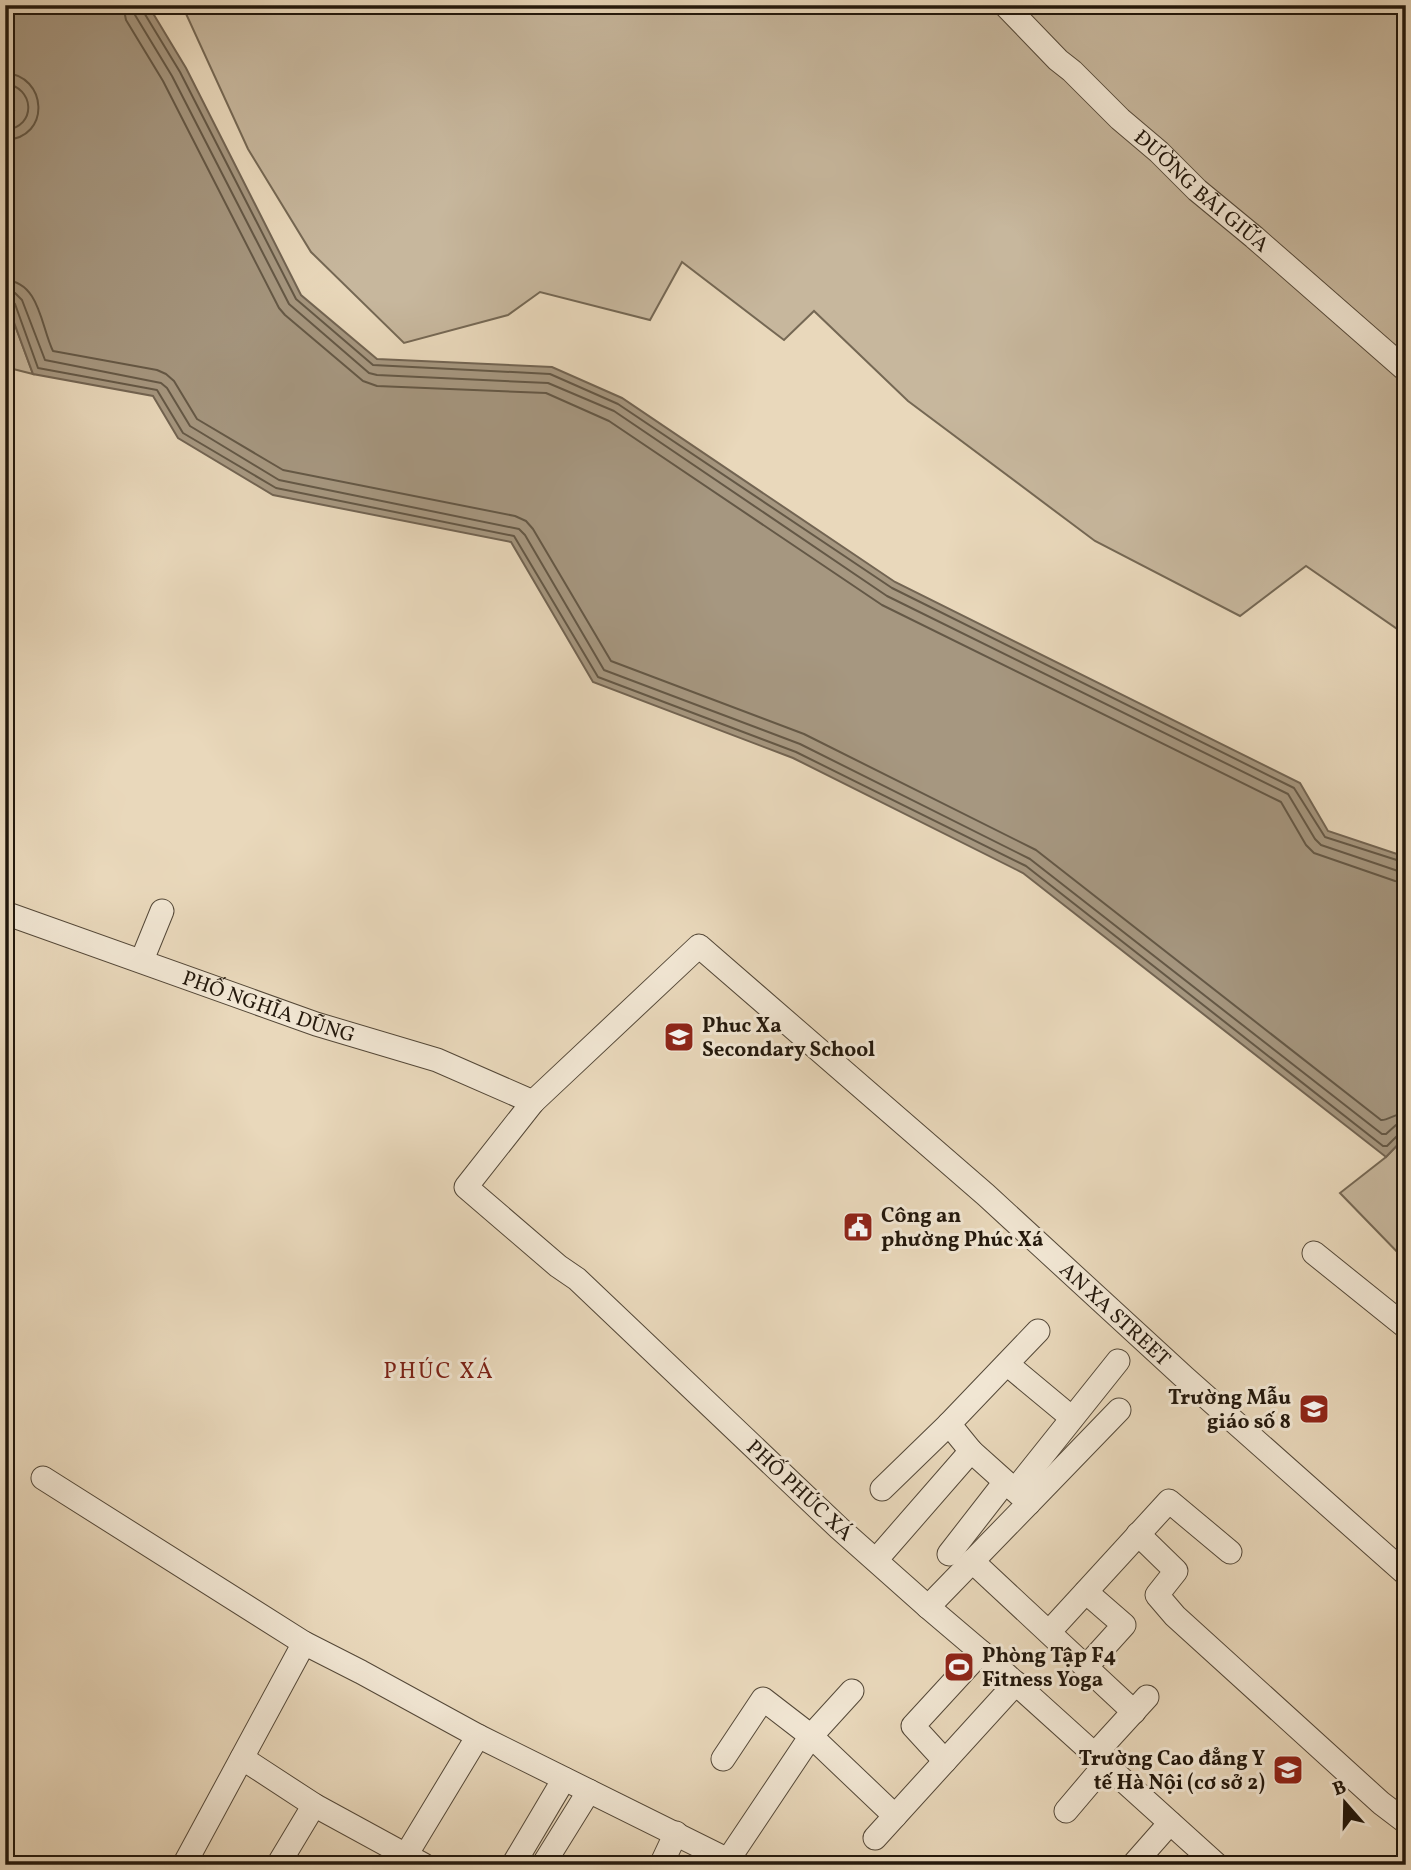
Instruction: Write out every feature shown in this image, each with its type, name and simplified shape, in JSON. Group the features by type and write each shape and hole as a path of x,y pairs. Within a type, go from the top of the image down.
{"street":[{"name":"ĐƯỜNG BÃI GIỮA","path":"1005,5 1120,120 1406,370"},
{"path":"142,960 162,911"},
{"name":"PHỐ NGHĨA DŨNG","path":"5,913 316,1024 437,1060 533,1101"},
{"name":"AN XA STREET","path":"533,1101 699,946 986,1195 1184,1377 1406,1574"},
{"name":"PHỐ PHÚC XÁ","path":"533,1101 466,1187 558,1266 577,1279 839,1528 1016,1683 1210,1862"},
{"path":"1314,1253 1406,1327"},
{"path":"882,1489 1038,1331"},
{"path":"928,1607 972,1561 1016,1492 1118,1361"},
{"path":"1007,1364 1072,1418"},
{"path":"949,1554 1016,1492 1119,1410"},
{"path":"949,1424 971,1451 1016,1492"},
{"path":"876,1560 971,1451"},
{"path":"43,1478 304,1643 564,1779 733,1862 811,1736 852,1690"},
{"path":"1049,1632 1169,1501 1230,1552"},
{"path":"1138,1534 1176,1571 1157,1594 1175,1616 1381,1803 1406,1822"},
{"path":"972,1561 1086,1667 1140,1704 1066,1811"},
{"path":"1086,1592 1124,1625 1086,1667"},
{"path":"184,1865 304,1643"},
{"path":"945,1761 913,1726 981,1652"},
{"path":"875,1838 1016,1683"},
{"path":"723,1759 763,1699 811,1736 895,1816"},
{"path":"242,1758 314,1805 410,1861 478,1735"},
{"path":"513,1865 564,1779"},
{"path":"543,1865 589,1791"},
{"path":"278,1865 314,1805"},
{"path":"1133,1865 1170,1823"},
{"path":"661,1865 676,1833"}],"shaded area":[{"path":"182,5 1406,5 1406,635 1306,566 1240,616 1095,541 908,401 814,311 784,340 682,262 650,320 540,292 508,315 404,343 311,252 248,149"},
{"path":"5,298 33,374 5,367"},
{"path":"1406,1136 1406,1261 1340,1193 1386,1157"}],"water":[{"path":"5,5 148,5 186,68 301,295 377,359 552,367 622,398 895,582 1300,783 1328,831 1406,857 1406,1136 1386,1157 1023,873 793,758 593,682 511,542 273,495 178,438 153,396 33,374 5,298 5,115 14,110 5,94"}],"place":[{"name":"Phuc Xa Secondary School","path":"679,1037"},
{"name":"Công an phường Phúc Xá","path":"858,1227"},
{"name":"Trường Mẫu giáo số 8","path":"1314,1409"},
{"name":"Phòng Tập F4 Fitness Yoga","path":"959,1667"},
{"name":"Trường Cao đẳng Y tế Hà Nội (cơ sở 2)","path":"1288,1770"}],"district":[{"name":"PHÚC XÁ","path":"439,1370"}]}
